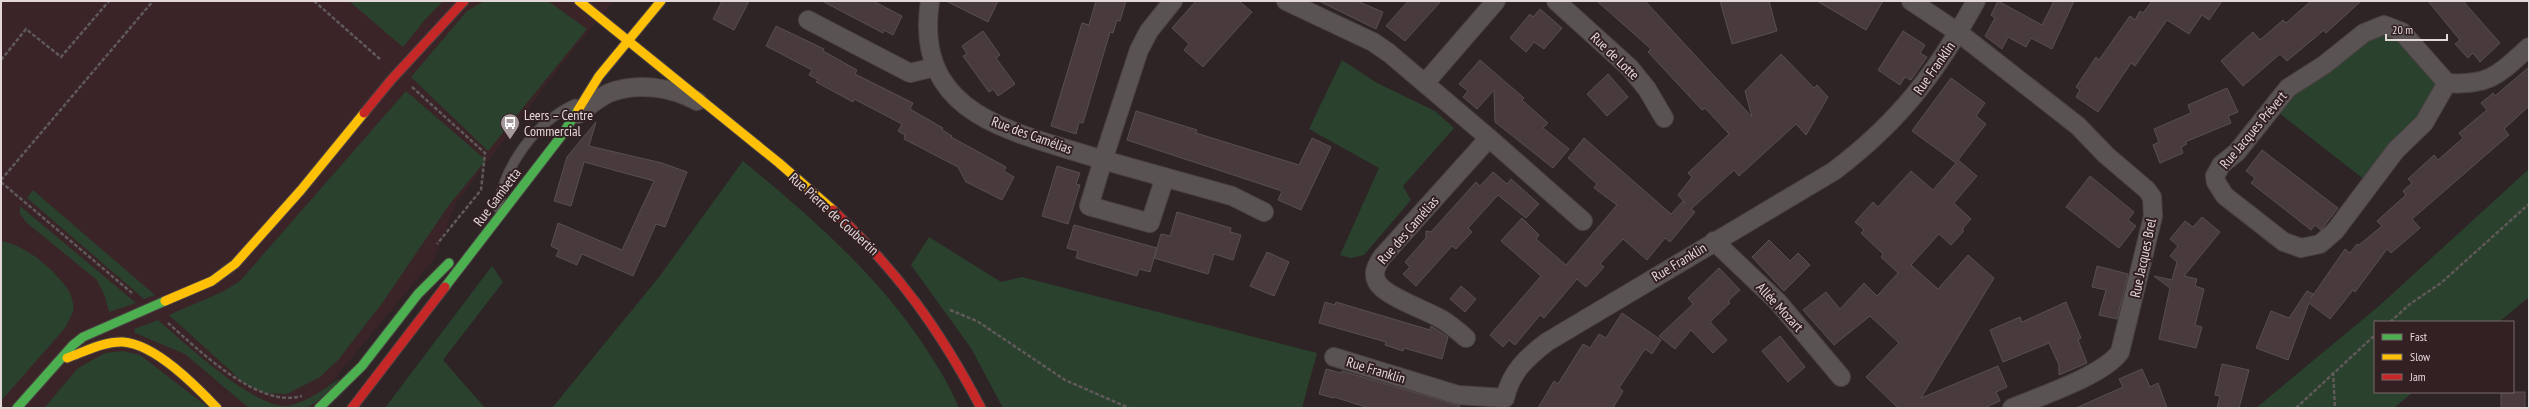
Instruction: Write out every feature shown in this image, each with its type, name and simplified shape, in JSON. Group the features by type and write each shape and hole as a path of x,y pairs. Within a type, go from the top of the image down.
{"street":[{"path":"17,408 58,361 83,337 212,281 229,271 301,190 397,74 464,1"},
{"name":"Rue Pierre de Coubertin","path":"579,1 722,116 856,230 900,277 923,309 959,366 980,408"},
{"name":"Rue Gambetta","path":"352,408 577,115 600,76 661,1"},
{"name":"Rue des Camélias","path":"930,1 928,17 929,44 935,67 952,95 968,109 990,122 1015,132 1103,160 1232,196 1264,212"},
{"path":"1164,177 1150,223 1089,206 1139,50 1149,30 1173,1"},
{"path":"1286,1 1373,42 1425,83 1583,221"},
{"path":"1425,83 1496,1"},
{"name":"Rue de Lotte","path":"1556,1 1630,68 1647,89 1664,118"},
{"path":"1911,1 1958,34"},
{"name":"Rue Franklin","path":"1334,357 1458,395 1507,403 1509,382 1528,356 1547,342 1834,171 1861,150 1905,108 1921,90 1958,34 1976,1"},
{"path":"808,20 910,73 935,67"},
{"name":"Rue Jacques Prévert","path":"2384,25 2402,32 2447,83 2424,123 2396,150 2335,231 2320,244 2301,248 2284,242 2226,196 2216,182 2215,176 2221,165 2237,152 2288,88 2324,65 2364,32 2384,25"},
{"name":"Rue Jacques Brel","path":"1958,34 2078,126 2106,155 2147,190 2152,197 2154,206 2153,216 2120,352 2115,360 2100,370 2012,408"},
{"path":"2447,83 2473,84 2491,78 2529,47"},
{"name":"Rue Pierre de Coubertin","path":"577,115 609,93 627,88 657,88 694,100 722,116"},
{"name":"Rue des Camélias","path":"1466,338 1441,319 1387,292 1378,284 1374,276 1377,265 1382,257 1489,138"},
{"path":"320,408 362,366 418,294 497,221"},
{"name":"Allée Mozart","path":"1714,242 1778,302 1841,377"},
{"path":"58,361 113,343 132,342 142,345 182,365 216,393"},
{"path":"142,345 161,359 217,408"}],"lane":[{"path":"497,221 503,188 514,162 546,121 561,111 586,99 609,93"}],"path":[{"path":"1,59 26,29 61,57 109,1"},
{"path":"153,1 1,181 246,390"},
{"path":"314,1 485,153 481,190 433,250"},
{"path":"2391,321 2410,304 2441,283 2529,204"},
{"path":"923,309 937,308 954,311 978,321 1065,380 1129,408"},
{"path":"2296,408 2333,372 2374,336"},
{"path":"2333,372 2335,408"},
{"path":"259,396 279,401 299,397 308,393"}],"shaded area":[{"path":"1,1 614,1 573,50 456,203 434,259 324,391 315,408 1,408"}],"green space":[{"path":"349,1 443,1 423,22 403,47"},
{"path":"484,1 548,1 587,29 488,151 411,77 467,11"},
{"path":"2379,34 2390,34 2399,37 2435,80 2436,91 2431,105 2365,180 2279,113 2296,91 2365,42"},
{"path":"1342,60 1377,83 1435,111 1454,128 1403,186 1411,200 1364,255 1351,258 1340,255 1379,168 1309,129"},
{"path":"406,91 486,160 449,205 383,302 338,360 320,377 287,394 265,393 244,383 169,315 224,291 240,281"},
{"path":"743,161 818,225 864,270 906,320 925,347 948,384 959,408 552,408 659,277"},
{"path":"2529,169 2529,297 2500,321 2374,321 2374,393 2412,393 2394,408 2256,408 2379,306"},
{"path":"33,190 155,295 144,299 27,198"},
{"path":"20,206 136,303 109,312 105,296 97,280 27,223 20,214"},
{"path":"929,237 1001,282 1022,277 1317,353 1302,408 1003,408 971,348 911,265"},
{"path":"2,241 21,248 48,267 69,291 74,310 65,328 1,401"},
{"path":"492,266 503,282 443,360 485,408 385,408"},
{"path":"158,320 202,358 239,386 257,397 274,404 288,406 302,402 339,379 329,393 307,408 249,408 185,354 135,333 134,329"},
{"path":"123,351 140,355 209,408 44,408 78,368 105,353"}],"building":[{"path":"722,1 749,1 734,30 713,19"},
{"path":"822,1 873,1 902,16 893,35 884,30 883,33"},
{"path":"946,1 998,1 988,22"},
{"path":"1096,1 1126,1 1120,21 1117,20 1113,33 1110,32 1083,123 1079,122 1076,134 1051,126 1082,23 1089,25"},
{"path":"1196,1 1239,1 1252,12 1203,67 1184,50 1189,44 1172,28"},
{"path":"1319,1 1357,1 1383,12 1376,29"},
{"path":"1408,1 1441,1 1405,41 1386,26"},
{"path":"1597,1 1645,1 1752,117 1745,91 1781,54 1814,88 1817,85 1828,97 1806,135 1796,124 1739,176 1734,170 1691,209 1695,212 1670,242 1665,238 1647,260 1623,239 1600,264 1604,267 1586,287 1577,279 1544,318 1540,315 1515,345 1509,340 1503,347 1490,335 1541,276 1501,241 1522,218 1539,235 1536,239 1566,265 1617,205 1594,188 1597,184 1568,158 1584,138 1671,214 1683,201 1686,204 1678,195 1692,177 1688,173 1729,134 1705,108 1702,110 1648,52 1651,49"},
{"path":"1720,1 1769,1 1777,31 1732,44"},
{"path":"1817,1 1883,1 1866,30"},
{"path":"1998,1 2042,25 2054,1 2074,1 2052,49 2031,38 2026,47 2008,37 2002,49 1985,36 1995,18 1991,15"},
{"path":"2152,1 2222,1 2209,20 2202,15 2189,34 2167,20 2135,66 2131,63 2098,112 2076,97 2080,90 2076,87 2096,57 2099,60 2130,16 2135,20 2140,11 2143,13"},
{"path":"2311,1 2361,1 2326,33 2324,30 2287,61 2280,54 2243,86 2221,61 2253,32 2260,40 2283,20 2286,23"},
{"path":"2428,1 2463,1 2500,43 2480,62 2473,53 2468,58 2455,44 2460,40"},
{"path":"1540,9 1562,28 1544,49 1534,42 1526,52 1510,38 1530,14 1533,17"},
{"path":"776,26 824,49 823,51 857,70 855,74 913,103 910,109 943,128 942,130 952,136 951,137 1006,167 1004,171 1014,177 1002,200 966,182 958,167 904,139 905,135 898,131 902,124 854,99 853,102 816,82 818,80 809,75 812,70 766,46"},
{"path":"983,31 1000,55 996,58 1015,84 998,96 993,89 989,92 963,56 967,54 962,46"},
{"path":"1903,31 1925,45 1920,53 1927,57 1911,80 1905,77 1900,85 1878,70"},
{"path":"1480,60 1524,98 1522,100 1548,123 1543,128 1569,149 1553,168 1495,122 1494,90 1477,109 1463,97 1468,91 1459,84"},
{"path":"2529,67 2529,106 2504,129 2509,135 2412,219 2420,228 2391,253 2387,249 2355,292 2353,290 2330,319 2309,303 2288,360 2256,348 2271,311 2289,318 2307,291 2313,294 2311,298 2345,249 2350,253 2357,244 2359,245 2382,226 2377,221 2406,195 2403,191 2412,183 2408,179 2434,155 2438,160 2463,138 2459,133 2487,110 2481,103 2493,93 2495,96"},
{"path":"1608,74 1628,97 1607,116 1587,94"},
{"path":"1951,78 1985,103 1976,116 1986,124 1958,160 1977,176 1954,203 1971,219 1963,228 1963,232 1951,245 1939,234 1911,265 1938,289 1968,255 1994,278 1921,398 1998,366 2007,387 1996,392 2000,401 1984,408 1898,408 1866,377 1899,343 1870,316 1834,345 1803,310 1826,292 1840,309 1864,283 1877,296 1898,273 1881,257 1883,254 1861,233 1864,230 1855,222 1873,202 1878,207 1911,171 1933,190 1956,163 1912,131"},
{"path":"2227,88 2238,112 2228,116 2231,123 2185,142 2187,144 2181,147 2183,153 2160,163 2153,145 2159,142 2154,129 2191,113 2188,105"},
{"path":"1136,111 1197,130 1196,133 1299,165 1312,138 1331,147 1301,210 1278,200 1282,191 1127,140"},
{"path":"596,122 589,146 662,163 687,172 665,227 656,224 633,276 582,254 577,265 556,256 559,250 551,246 558,223 622,250 654,181 584,162 571,206 554,201 567,157"},
{"path":"2262,150 2338,208 2321,230 2315,225 2311,230 2251,183 2255,178 2246,171"},
{"path":"1057,166 1080,173 1076,184 1080,185 1068,224 1042,216"},
{"path":"1493,172 1507,184 1511,179 1539,204 1526,218 1498,195 1468,228 1472,232 1456,249 1452,246 1416,286 1403,274 1410,267 1405,262 1426,238 1426,231 1431,232 1476,182 1480,186"},
{"path":"2090,176 2134,212 2128,220 2136,226 2119,248 2066,207"},
{"path":"1177,212 1231,228 1230,232 1241,235 1233,260 1214,254 1208,274 1154,258 1161,234 1170,236"},
{"path":"2202,217 2220,232 2184,276 2197,279 2195,286 2204,289 2195,325 2202,327 2196,348 2159,339 2170,288 2154,276 2172,280 2177,262 2170,256 2178,246 2170,239 2185,221 2193,227"},
{"path":"1074,225 1157,248 1150,272 1139,269 1137,276 1076,258 1078,251 1067,248"},
{"path":"1769,240 1790,261 1798,253 1810,265 1784,291 1752,257"},
{"path":"1267,252 1289,262 1274,296 1250,286"},
{"path":"2097,266 2128,274 2117,319 2099,315 2106,290 2092,287"},
{"path":"1719,268 1740,290 1728,301 1730,303 1710,322 1727,340 1713,353 1691,330 1675,349 1659,336 1693,304 1688,298"},
{"path":"1461,286 1476,299 1465,312 1450,299"},
{"path":"1325,302 1335,305 1336,302 1430,330 1431,326 1448,337 1442,359 1404,348 1403,351 1385,345 1386,342 1319,323"},
{"path":"2066,302 2081,338 2078,340 2087,363 2059,375 2059,365 2049,343 2003,362 1990,330 2020,317 2022,322"},
{"path":"1622,313 1661,340 1652,354 1645,349 1619,388 1623,391 1613,408 1538,408 1554,381 1558,384 1583,344 1590,348 1599,334 1606,338"},
{"path":"1780,336 1805,367 1788,382 1762,351"},
{"path":"2222,364 2249,370 2239,408 2217,408 2220,396 2215,395"},
{"path":"1326,369 1341,373 1342,371 1460,406 1459,408 1369,408 1319,394"},
{"path":"2142,369 2150,387 2158,383 2167,408 2076,408 2123,387 2119,379"},
{"path":"2525,392 2525,408 2501,408 2501,393"}],"traffic: fast":[{"path":"445,287 562,135 578,110"},
{"path":"319,408 362,366 418,294 449,263"},
{"path":"17,408 73,345 83,337 165,301"}],"traffic: slow":[{"path":"579,1 779,163 833,210"},
{"path":"578,110 599,76 661,1"},
{"path":"165,301 212,281 235,264 301,190 364,113"},
{"path":"67,358 94,347 109,343 123,342 135,345 148,350 161,358 186,378 217,408"}],"traffic: jam":[{"path":"364,113 391,80 464,1"},
{"path":"833,210 878,256 916,302 949,352 981,408"},
{"path":"352,408 445,287"}],"place":[{"name":"Leers – Centre Commercial","path":"510,140"}]}
